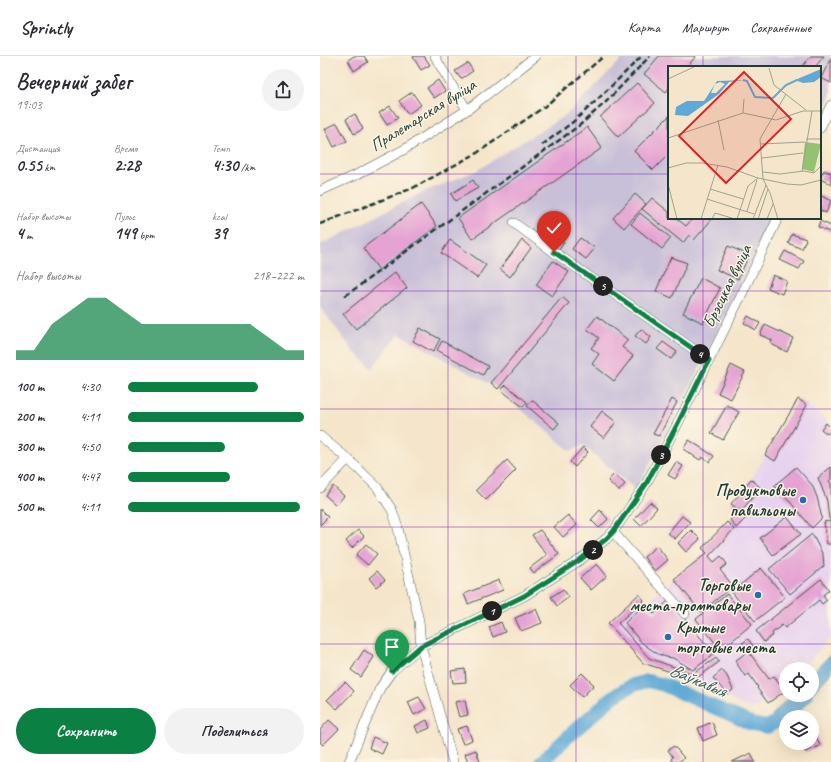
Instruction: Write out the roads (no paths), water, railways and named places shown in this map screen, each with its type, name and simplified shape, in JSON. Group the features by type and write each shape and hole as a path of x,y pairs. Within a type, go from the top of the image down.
{"street":[{"path":"435,56 467,110"},
{"name":"Пралетарская вуліца","path":"320,191 356,175 405,149 467,110 536,56"},
{"path":"821,126 831,105"},
{"name":"Брэсцкая вуліца","path":"350,762 380,688 392,671 421,646 524,596 580,560 613,532 646,484 676,427 778,219"},
{"path":"514,223 709,360"},
{"path":"320,436 348,459 377,487 392,510 398,528 419,621 421,646 453,762"},
{"path":"320,488 348,459"},
{"path":"613,532 685,614"}],"water":[{"path":"831,654 831,673 819,686 819,666"},
{"path":"784,702 805,702 797,710 779,710 779,725 777,726 772,715"}],"waterway":[{"name":"Ваўкавыя","path":"541,762 614,696 633,685 648,681 664,685 752,724 767,727 785,717 799,702"}],"railway":[{"path":"320,224 413,188 477,153 544,107 604,56"},
{"path":"542,145 573,122 642,56"},
{"path":"345,296 580,125 607,101 650,56"}],"place":[{"name":"Продуктовые павильоны","path":"803,500"},
{"name":"Торговые места-промтовары","path":"758,595"},
{"name":"Крытые торговые места","path":"668,637"}]}
